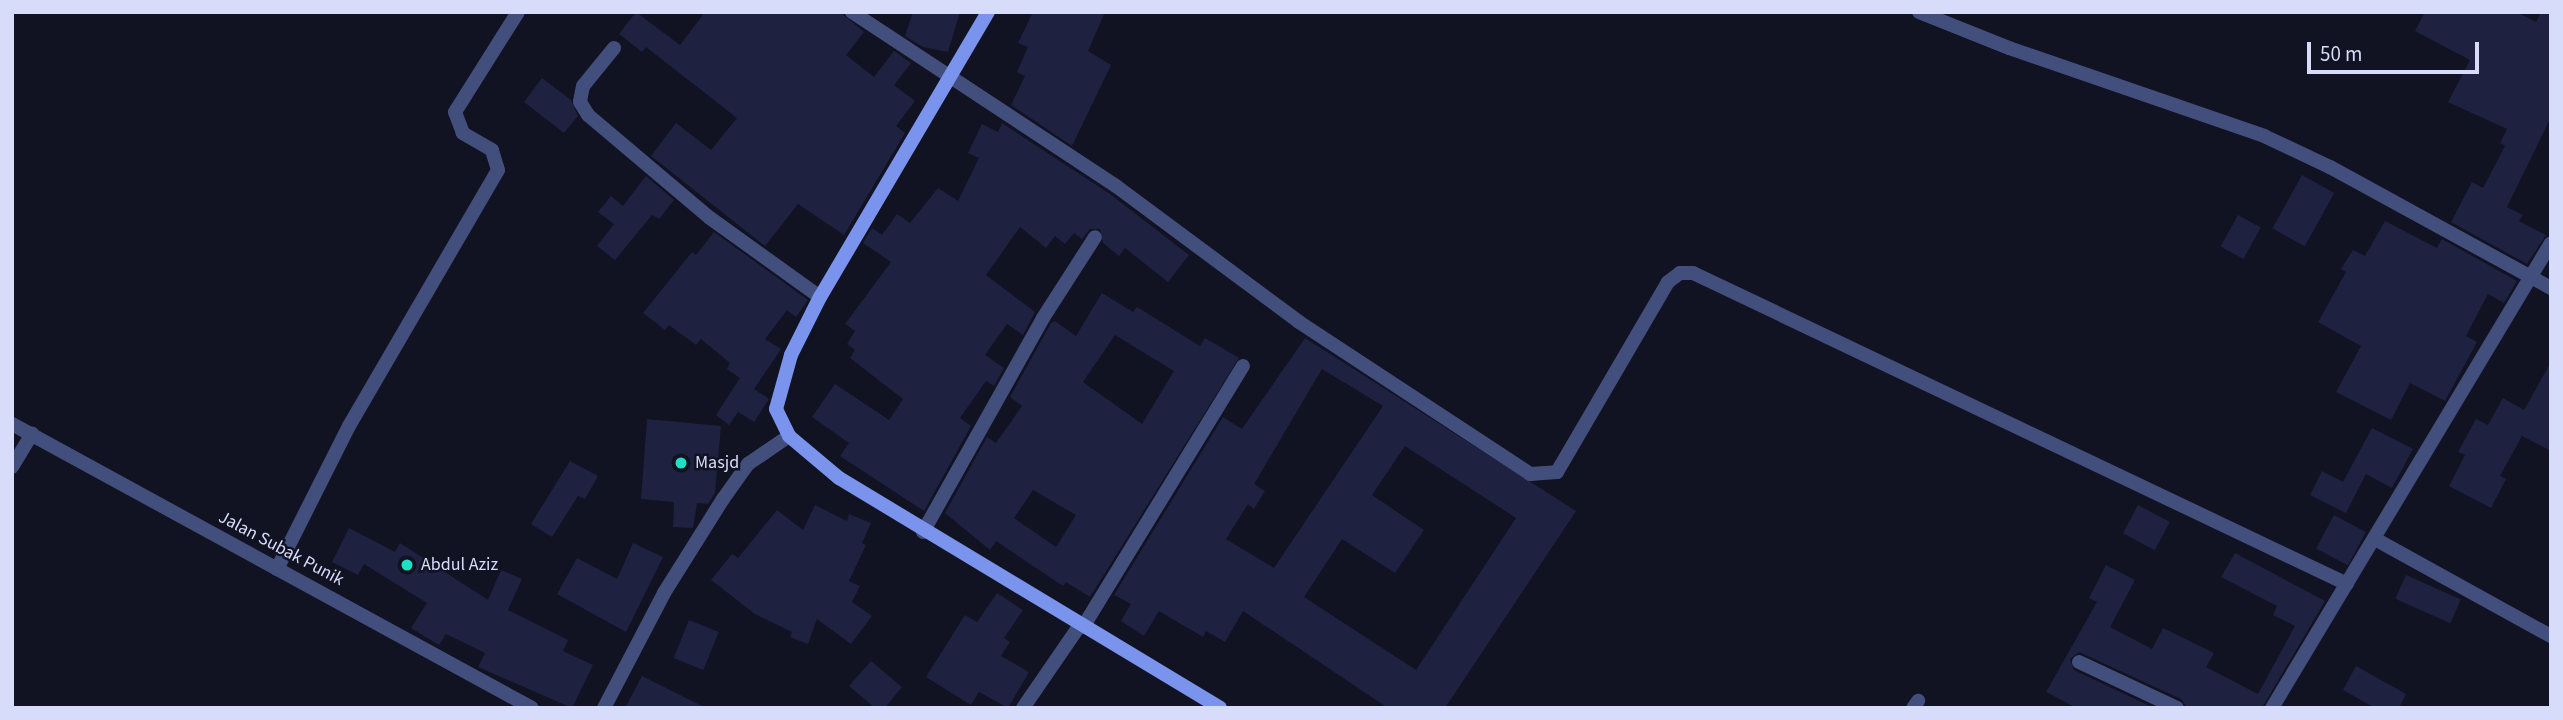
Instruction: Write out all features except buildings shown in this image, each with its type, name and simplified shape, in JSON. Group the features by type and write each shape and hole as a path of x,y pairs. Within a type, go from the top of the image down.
{"street":[{"path":"277,569 356,415 498,170 492,150 463,133 455,112 518,12"},
{"path":"852,12 1116,186 1299,322 1530,474 1545,476 1561,466 1668,282 1685,272 1707,278 2347,584"},
{"path":"988,12 820,297 778,390 776,408 789,436 839,478 923,532 1220,708"},
{"path":"1919,12 2009,48 2264,136 2551,288"},
{"path":"614,48 583,86 580,102 588,115 710,218 820,297"},
{"path":"923,532 1037,330 1095,237"},
{"path":"2272,708 2551,243"},
{"path":"1023,708 1082,626 1243,366"},
{"name":"Jalan Subak Punik","path":"12,424 532,708"},
{"path":"12,467 32,434"},
{"path":"604,708 664,593 723,499 756,456 789,436"},
{"path":"2375,539 2551,636"},
{"path":"2080,662 2177,708"}],"place":[{"name":"Masjd","path":"681,463"},
{"name":"Abdul Aziz","path":"407,565"}]}
